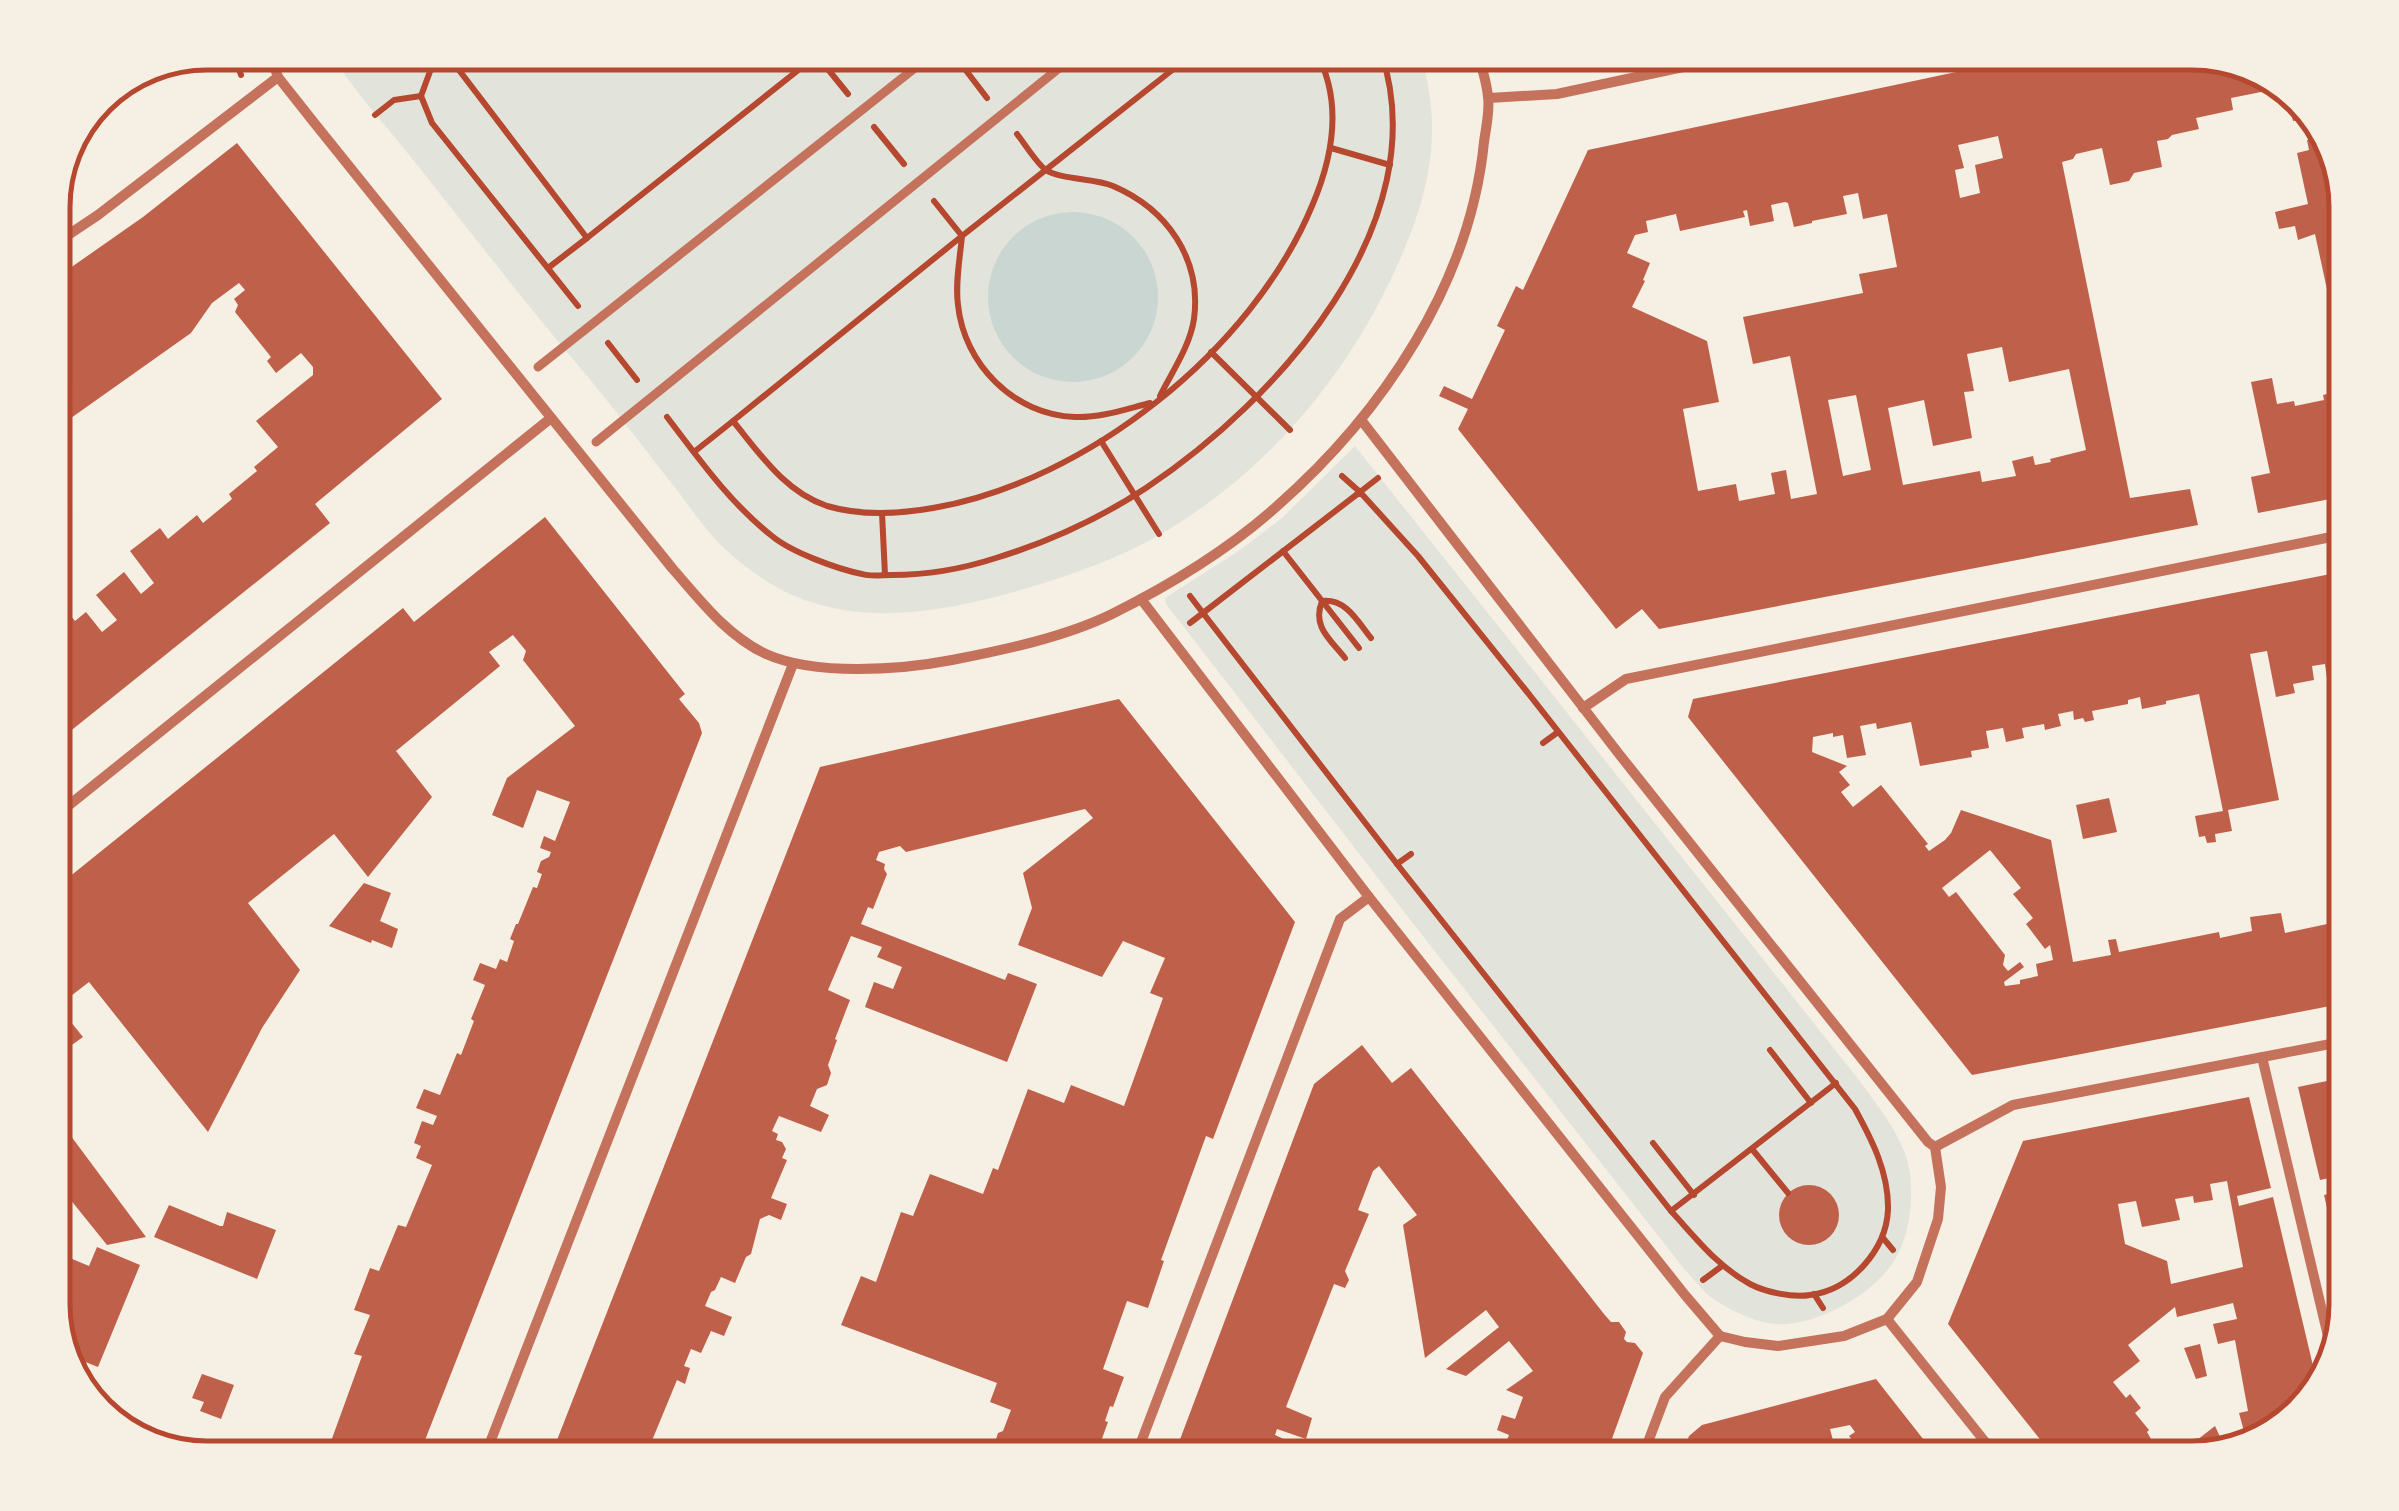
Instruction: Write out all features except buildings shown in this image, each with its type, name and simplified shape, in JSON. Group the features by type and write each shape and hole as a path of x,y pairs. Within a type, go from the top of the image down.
{"street":[{"path":"275,70 551,418 716,618 735,636 793,664 855,669 927,665 994,652 1107,616 1232,542 1302,484 1362,420 1436,303 1464,237 1482,169 1488,98 1482,70"},
{"path":"538,367 912,70"},
{"path":"596,442 1058,70"},
{"path":"1488,98 1557,94 1669,70"},
{"path":"70,233 278,77"},
{"path":"70,804 551,418"},
{"path":"1140,599 1369,897 1720,1336 1778,1346 1844,1336 1887,1320 1917,1282 1938,1219 1941,1186 1935,1147 1583,708 1362,420"},
{"path":"1583,708 1626,678 2329,537"},
{"path":"491,1441 793,664"},
{"path":"1141,1441 1340,920 1369,897"},
{"path":"1935,1147 2013,1105 2329,1044"},
{"path":"2262,1057 2326,1330"},
{"path":"1887,1320 1984,1441"},
{"path":"1648,1441 1665,1397 1720,1336"}],"path":[{"path":"240,70 244,84"},
{"path":"431,70 421,96 432,123 736,503 775,539 820,561 865,576 919,575 974,565 1031,547 1088,522 1196,452 1256,397 1290,361 1327,312 1357,261 1379,209 1390,165 1393,105 1385,70"},
{"path":"459,70 587,238"},
{"path":"548,268 797,70"},
{"path":"829,70 962,236 957,302 962,332 975,358 994,381 1017,400 1073,417 1103,415 1157,401 1184,351 1194,321 1189,264 1158,213 1134,196 1107,183 1047,171"},
{"path":"694,452 1173,70"},
{"path":"733,420 771,468 796,490 827,506 866,513 909,512 956,504 1006,488 1100,441 1157,401 1211,352 1276,274 1321,184 1331,148 1333,103 1325,70"},
{"path":"375,114 394,100 421,96"},
{"path":"1331,148 1390,165"},
{"path":"1211,352 1290,430"},
{"path":"1100,441 1159,534"},
{"path":"1184,586 1671,1211 1722,1266 1754,1286 1809,1296 1830,1290 1854,1275 1871,1258 1882,1238 1888,1212 1886,1178 1855,1109 1418,556 1333,468"},
{"path":"1185,626 1378,478"},
{"path":"882,513 885,575"},
{"path":"1283,551 1359,648"},
{"path":"1322,602 1342,604 1371,638"},
{"path":"1322,602 1318,622 1345,658"},
{"path":"1543,743 1559,732"},
{"path":"1369,846 1378,839"},
{"path":"1397,864 1411,854"},
{"path":"1426,918 1435,912"},
{"path":"1770,1050 1811,1103"},
{"path":"1671,1211 1836,1084"},
{"path":"1868,1134 1877,1128"},
{"path":"1653,1143 1694,1194"},
{"path":"1752,1149 1788,1193"},
{"path":"1882,1238 1893,1250"},
{"path":"1701,1282 1722,1266"},
{"path":"1814,1294 1824,1308"}],"shaded area":[{"path":"342,70 1425,70 1432,125 1423,194 1409,236 1362,333 1308,409 1243,475 1168,530 1084,570 950,607 879,613 833,608 788,593 755,573 718,542"},
{"path":"1073,212 1106,218 1133,237 1152,264 1158,297 1152,330 1133,357 1106,376 1073,382 1040,376 1013,357 994,330 988,297 994,264 1013,237 1040,218"},
{"path":"1355,446 1859,1080 1897,1136 1911,1183 1905,1237 1888,1270 1844,1305 1809,1320 1775,1324 1734,1311 1701,1288 1166,604 1165,598 1282,518"}]}
